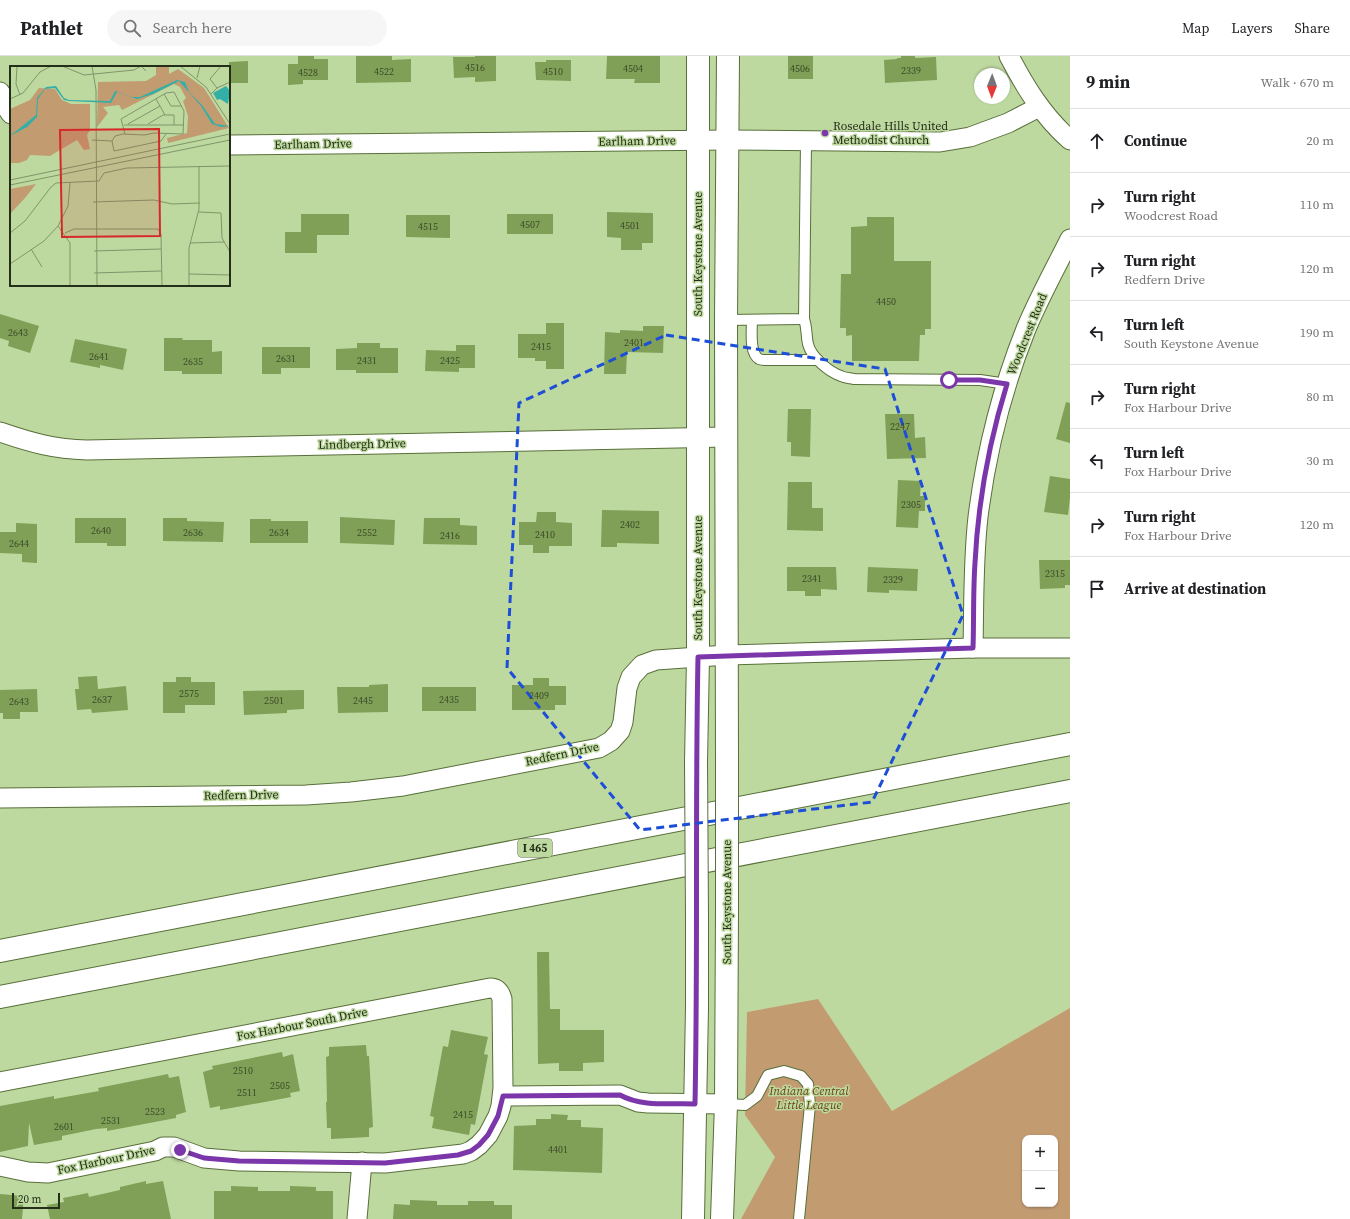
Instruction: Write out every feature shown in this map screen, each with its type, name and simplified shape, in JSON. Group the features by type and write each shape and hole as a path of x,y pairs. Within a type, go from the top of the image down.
{"main road":[{"name":"South Keystone Avenue","path":"693,1219 697,917 698,56"},
{"name":"South Keystone Avenue","path":"722,1219 726,1104 727,911 726,320 728,56"},
{"name":"I 465","path":"0,951 1070,744"},
{"path":"0,997 1070,792"}],"street":[{"path":"1009,56 1023,83 1039,107 1070,140"},
{"path":"0,92 5,105 10,112"},
{"name":"Earlham Drive","path":"230,145 728,140 940,142 976,134 1008,123 1039,107"},
{"name":"Woodcrest Road","path":"973,648 975,563 978,518 995,425 1007,384 1027,328 1070,239"},
{"name":"Lindbergh Drive","path":"0,432 38,444 66,449 87,450 726,437"},
{"name":"Redfern Drive","path":"0,798 306,795 351,792 403,786 591,750 599,748 611,741 620,730 623,722 627,688 631,677 642,665 656,660 727,655 973,648 1070,648"},
{"name":"Fox Harbour South Drive","path":"0,1082 490,988 497,989 502,999 503,1096"},
{"path":"503,1096 620,1095 638,1102 648,1103 726,1104"},
{"name":"Fox Harbour Drive","path":"0,1166 28,1172 48,1173 155,1151 163,1147 174,1148 204,1158 239,1161 385,1163 458,1155 471,1151 482,1142 498,1116 503,1096"},
{"path":"357,1219 362,1162"}],"lane":[{"path":"806,141 804,319 808,344 812,354 840,376 854,379 980,380 1007,384"},
{"path":"726,320 804,319"},
{"path":"752,320 752,345 754,353 759,359 818,360"},
{"path":"726,1104 745,1105 757,1096 768,1074 784,1071 801,1076 808,1084 810,1105 799,1219"}],"highlighted area":[{"path":"666,335 885,369 963,615 872,802 640,830 507,668 519,403"}],"green space":[{"name":"Indiana Central Little League","path":"818,999 892,1111 1070,1008 1070,1219 741,1219 775,1157 745,1115 747,1012"}],"building":[{"path":"298,56 314,56 314,59 328,59 328,80 303,80 303,84 288,85 288,64 298,64"},
{"path":"356,56 392,56 392,60 411,59 411,82 356,83"},
{"path":"496,56 496,81 475,82 475,77 454,78 453,57"},
{"path":"607,56 660,56 660,83 634,83 635,79 606,79"},
{"path":"788,56 813,56 813,79 788,79"},
{"path":"901,56 915,56 915,58 936,57 937,80 885,83 884,60 897,59 901,58"},
{"path":"546,60 571,60 571,81 536,80 535,62 546,62"},
{"path":"248,61 248,83 230,83 229,62"},
{"path":"607,212 653,213 653,243 642,243 642,250 621,250 621,238 607,237"},
{"path":"301,214 349,214 349,235 317,235 317,253 285,253 285,232 301,232"},
{"path":"507,214 553,214 553,234 507,234"},
{"path":"406,215 450,215 450,238 406,237"},
{"path":"867,217 894,217 894,261 931,261 931,329 925,329 925,335 920,335 919,361 852,361 852,335 846,336 846,328 840,328 841,274 851,274 851,227 867,226"},
{"path":"0,314 39,326 30,353 8,346 9,341 0,338"},
{"path":"546,323 564,323 564,369 546,369 546,361 535,361 535,358 518,358 518,334 546,334"},
{"path":"643,326 664,326 663,353 627,352 626,374 604,374 605,332 620,333 620,330 643,331"},
{"path":"164,338 183,338 182,340 212,340 212,352 222,351 222,374 182,374 182,371 164,371"},
{"path":"75,339 127,349 123,370 100,365 100,368 70,362"},
{"path":"357,343 380,343 380,348 398,348 398,373 356,373 356,370 336,370 336,349 357,348"},
{"path":"456,345 475,345 475,368 459,368 459,372 425,371 426,350 456,351"},
{"path":"262,347 310,347 310,368 281,368 281,374 262,374"},
{"path":"1066,402 1070,403 1070,443 1056,439"},
{"path":"788,409 811,409 810,457 791,456 791,442 787,442"},
{"path":"885,414 914,414 915,438 925,437 926,458 887,459"},
{"path":"1050,476 1070,479 1068,515 1044,512"},
{"path":"898,480 921,481 920,496 925,496 925,511 919,511 918,528 896,527"},
{"path":"788,482 812,482 812,508 823,508 823,531 787,530"},
{"path":"602,510 659,511 659,544 617,543 617,547 601,547"},
{"path":"537,512 556,512 556,522 572,523 572,546 549,546 549,553 533,553 533,545 519,545 519,522 536,522"},
{"path":"340,517 395,520 394,545 340,543"},
{"path":"75,518 126,518 126,546 107,546 107,543 75,543"},
{"path":"163,518 187,518 187,521 224,522 223,542 163,541"},
{"path":"424,518 460,518 460,525 477,526 477,545 423,544"},
{"path":"250,519 271,519 271,521 308,521 308,543 250,543"},
{"path":"16,523 37,524 37,563 22,562 22,554 0,553 0,532 16,532"},
{"path":"1039,560 1070,560 1070,585 1065,585 1065,588 1040,589"},
{"path":"787,567 836,567 837,590 821,589 821,596 805,596 805,591 787,591"},
{"path":"868,567 918,569 917,591 889,590 889,593 867,592"},
{"path":"97,676 98,689 126,686 128,710 92,713 91,709 77,710 75,689 79,689 78,677"},
{"path":"176,677 191,677 191,682 215,682 215,705 185,705 185,713 163,713 163,682 176,682"},
{"path":"533,678 549,678 549,686 566,686 566,705 555,705 555,710 512,710 512,685 533,685"},
{"path":"388,684 388,712 338,713 337,687 369,687 369,685"},
{"path":"422,687 476,687 476,711 422,711"},
{"path":"37,689 38,712 20,712 20,719 3,719 3,713 0,713 0,690"},
{"path":"304,690 304,709 287,710 287,713 244,715 243,691"},
{"path":"537,952 549,952 550,1009 560,1009 560,1030 604,1030 604,1062 583,1063 583,1071 559,1071 559,1063 538,1064"},
{"path":"451,1030 488,1037 484,1054 488,1055 475,1125 471,1124 469,1135 432,1128 434,1117 430,1116 443,1046 448,1047"},
{"path":"366,1045 367,1056 369,1056 373,1127 369,1128 369,1137 331,1139 331,1128 327,1128 326,1102 326,1057 329,1056 329,1047"},
{"path":"282,1052 283,1057 293,1054 300,1091 290,1093 291,1097 265,1102 220,1110 220,1106 210,1108 203,1072 213,1069 212,1066"},
{"path":"168,1074 169,1078 179,1076 186,1112 176,1115 176,1118 107,1131 107,1128 96,1129 62,1136 62,1140 34,1145 29,1123 28,1146 0,1152 0,1106 54,1096 54,1099 99,1091 98,1088"},
{"path":"551,1114 568,1115 567,1120 581,1120 581,1127 603,1128 602,1173 513,1170 514,1126 536,1125 536,1119 551,1119"},
{"path":"146,1181 146,1184 163,1181 171,1219 50,1219 47,1205 64,1202 63,1198 88,1193 89,1197 120,1190 120,1187"},
{"path":"231,1186 258,1187 258,1191 290,1191 290,1186 316,1187 316,1191 333,1191 333,1219 214,1219 214,1191 231,1191"},
{"path":"0,1194 24,1196 22,1219 0,1219"},
{"path":"410,1200 437,1201 437,1205 468,1205 468,1201 494,1201 494,1205 512,1205 512,1219 393,1219 394,1204 410,1205"}],"place":[{"name":"Rosedale Hills United Methodist Church","path":"825,133"}],"route":[{"path":"180,1150 204,1158 239,1161 385,1163 458,1155 471,1151 488,1135 498,1116 503,1096 620,1095 638,1102 695,1104 697,1007 696,762 698,657 973,648 975,563 978,518 995,425 1007,384 980,380 949,380"}]}
